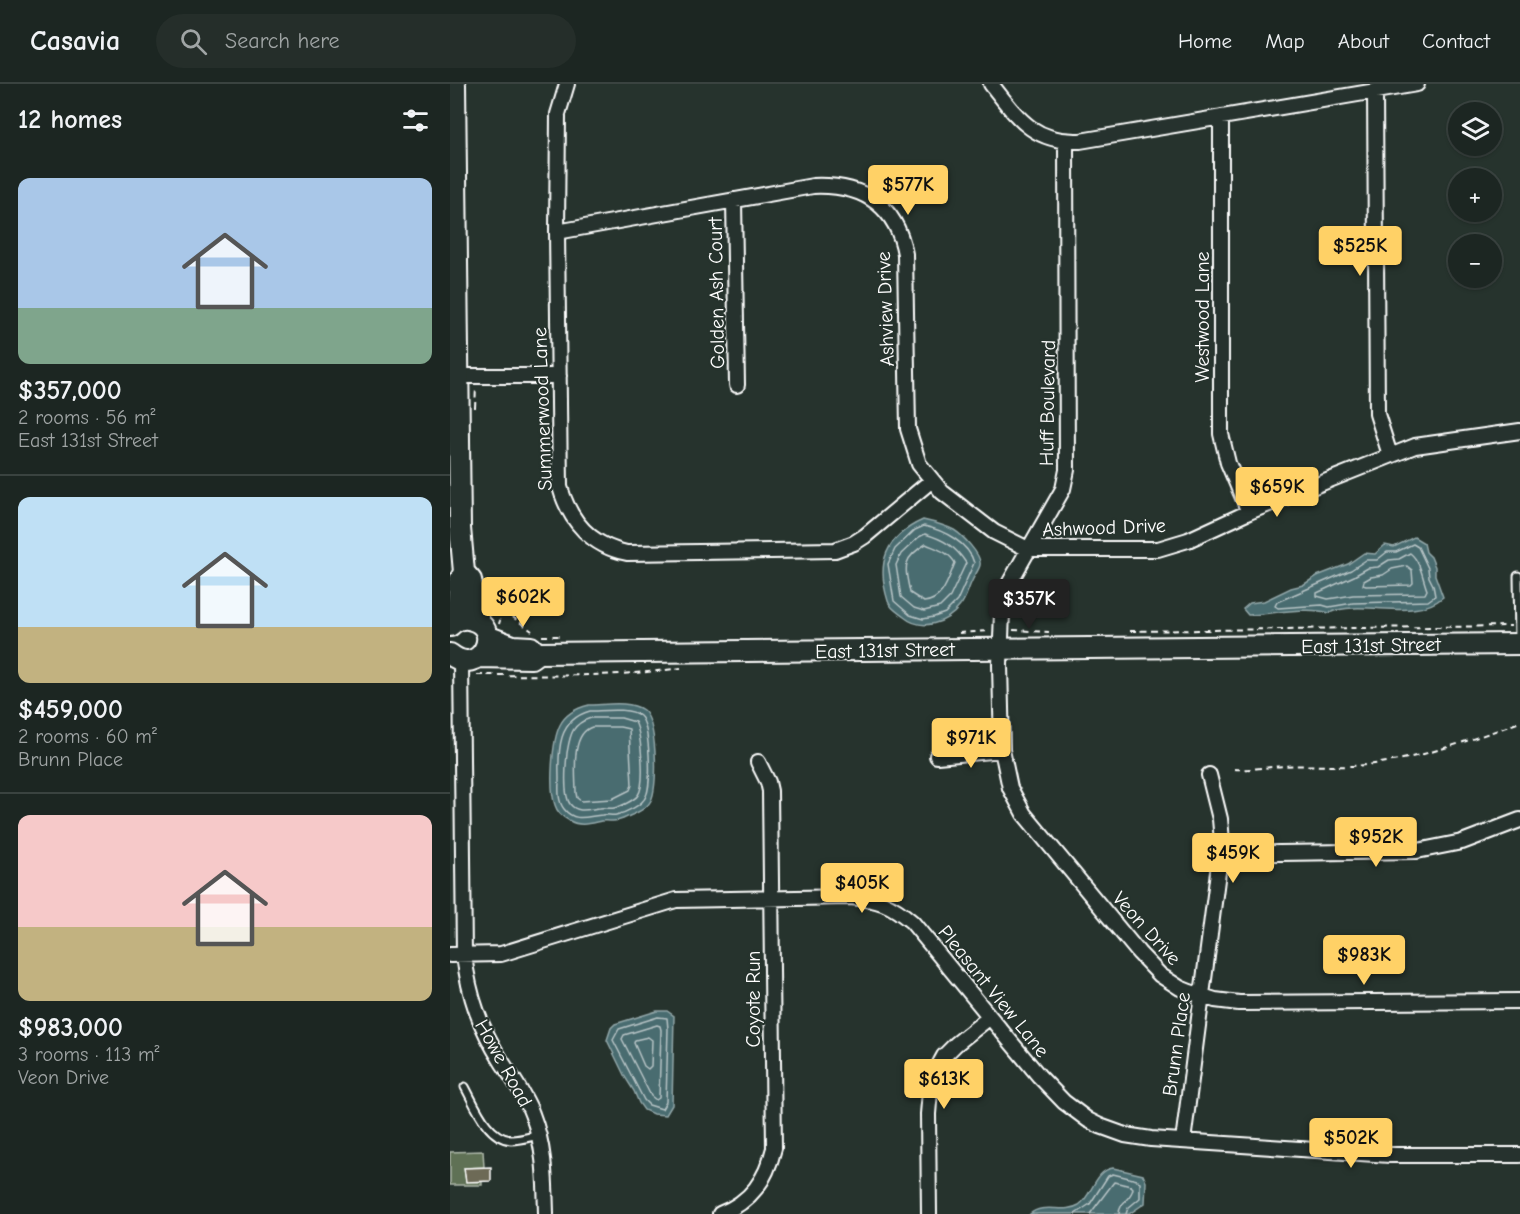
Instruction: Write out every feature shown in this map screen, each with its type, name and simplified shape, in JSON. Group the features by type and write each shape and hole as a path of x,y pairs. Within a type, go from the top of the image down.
{"street":[{"path":"452,624 459,582 464,572 460,528 455,84"},
{"name":"Summerwood Lane","path":"567,84 558,114 560,487 573,519 584,531 596,542 627,553 835,550 865,536 932,480"},
{"path":"991,84 1017,118 1030,129 1066,142 1417,84"},
{"path":"1375,91 1377,414 1390,455"},
{"name":"Westwood Lane","path":"1221,117 1221,434 1228,463 1249,512"},
{"name":"Huff Boulevard","path":"1001,649 1004,598 1010,582 1063,489 1067,470 1066,142"},
{"name":"Ashview Drive","path":"557,232 813,186 837,186 863,193 876,201 885,209 898,229 905,254 908,429 919,464 956,505 994,532 1028,549"},
{"name":"Golden Ash Court","path":"734,200 737,385"},
{"path":"458,376 559,376"},
{"name":"Ashwood Drive","path":"1028,549 1158,549 1188,540 1249,512 1390,455 1432,442 1520,431"},
{"path":"463,657 486,648 471,580 464,572"},
{"name":"East 131st Street","path":"452,624 471,619 483,630 513,646 531,647 538,653"},
{"name":"East 131st Street","path":"463,657 531,658 538,653 1520,644"},
{"name":"Veon Drive","path":"1001,649 1002,750 1014,797 1032,823 1149,965 1160,975 1180,988 1225,1002 1520,1001"},
{"name":"Howe Road","path":"463,657 456,801 457,955 486,1034 532,1112 543,1152 546,1214"},
{"path":"937,756 1002,750"},
{"name":"Coyote Run","path":"720,1214 742,1204 752,1195 762,1182 770,1165 774,1148 770,791 758,762"},
{"name":"Brunn Place","path":"1184,1141 1222,841 1220,819 1209,775"},
{"path":"1221,854 1417,851 1468,840 1520,820"},
{"name":"Pleasant View Lane","path":"457,955 501,954 676,900 850,897 886,903 912,922 1053,1092 1088,1120 1112,1131 1138,1138 1390,1155 1520,1155"},
{"path":"929,1214 928,1114 931,1080 944,1056 990,1017"}],"lane":[{"path":"1518,576 1520,644"},
{"path":"465,1088 486,1124 502,1138 512,1140 539,1135"}],"path":[{"path":"1234,769 1258,770 1284,766 1332,767 1383,762 1441,749 1520,722"}],"green space":[{"path":"483,1151 484,1167 464,1168 466,1181 482,1182 482,1185 450,1185 450,1152"}],"water":[{"path":"923,520 954,530 975,551 980,561 979,569 955,612 941,621 926,625 911,622 891,606 884,587 883,575 884,563 892,543 900,534"},
{"path":"1414,537 1424,543 1426,552 1431,557 1443,597 1431,605 1403,610 1357,608 1329,613 1300,610 1248,615 1243,609 1250,603 1264,601 1303,585 1317,576 1348,564 1364,553 1375,554 1385,545 1394,547"},
{"path":"624,704 643,710 648,716 654,738 655,779 652,798 640,811 617,821 574,823 556,808 553,797 552,765 557,732 565,717 589,705"},
{"path":"657,1011 667,1011 674,1016 672,1105 666,1115 653,1114 644,1110 607,1040 615,1024"},
{"path":"1113,1168 1143,1175 1146,1182 1145,1203 1129,1214 1030,1214 1041,1209 1067,1209 1079,1205 1102,1173"}],"building":[{"path":"491,1167 491,1181 466,1182 464,1168"}]}
